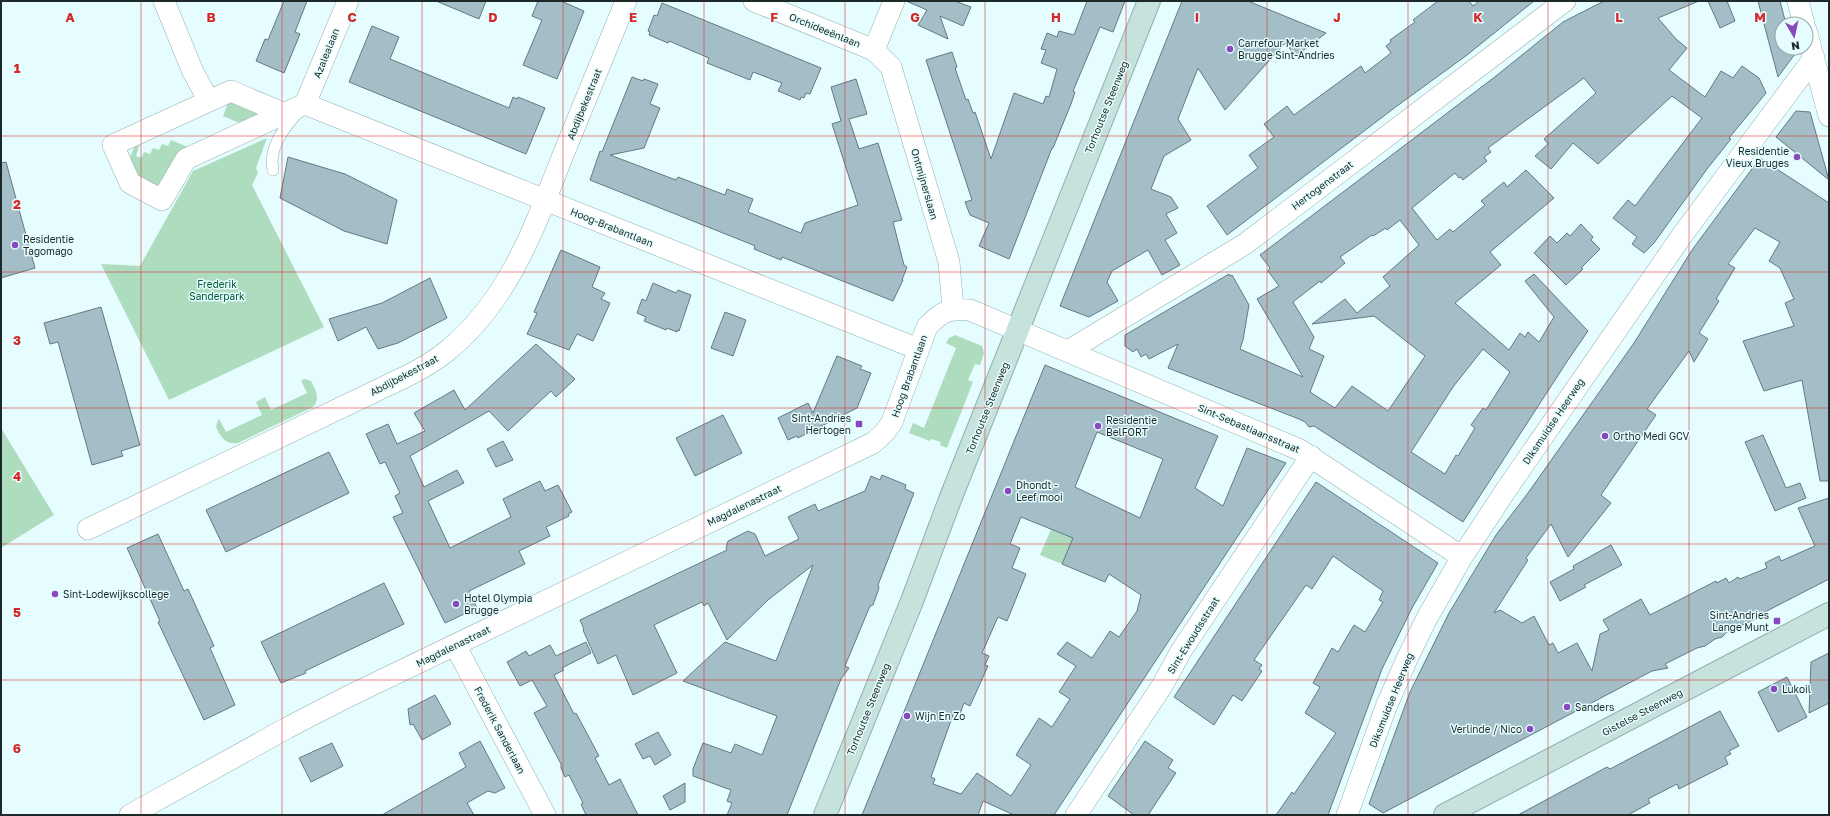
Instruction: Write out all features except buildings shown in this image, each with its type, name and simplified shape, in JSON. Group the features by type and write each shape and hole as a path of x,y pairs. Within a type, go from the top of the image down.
{"main road":[{"name":"Torhoutse Steenweg","path":"825,815 912,602 951,497 1149,1"},
{"name":"Gistelse Steenweg","path":"1453,813 1829,614"}],"street":[{"path":"164,1 193,72 209,101"},
{"name":"Azalealaan","path":"305,104 348,1"},
{"name":"Abdijbekestraat","path":"88,529 406,376 443,354 472,328 512,274 545,200 626,1"},
{"name":"Orchideeënlaan","path":"754,1 874,50"},
{"path":"874,50 894,1"},
{"name":"Hertogenstraat","path":"1068,351 1244,244 1565,1"},
{"path":"1798,1 1802,16"},
{"name":"Ontmijnerslaan","path":"874,50 891,67 949,262 953,309"},
{"path":"1814,58 1829,116"},
{"name":"Diksmuidse Heerweg","path":"1347,815 1406,661 1426,618 1462,557 1506,490 1683,234 1814,58"},
{"path":"285,114 231,91 113,145 130,182 162,200 186,159 285,114 305,104"},
{"name":"Hoog-Brabantlaan","path":"305,104 918,349"},
{"path":"953,309 970,310 1018,331"},
{"name":"Hoog Brabantlaan","path":"886,432 892,422 927,326 938,315 953,309"},
{"name":"Sint-Sebastiaansstraat","path":"1018,331 1300,450 1462,557"},
{"name":"Magdalenastraat","path":"130,815 287,728 873,443 886,432"},
{"name":"Sint-Ewoudsstraat","path":"1076,815 1162,686 1181,651 1311,456"},
{"name":"Frederik Sanderlaan","path":"455,645 545,815"}],"lane":[{"path":"272,170 272,157 282,130 305,104"}],"green space":[{"path":"232,101 261,114 242,124 223,116 228,103"},
{"name":"Frederik Sanderpark","path":"267,138 256,168 258,173 252,185 324,327 169,400 101,264 140,266 193,171"},
{"path":"171,140 190,148 159,189 136,176 129,160 135,145 140,143 136,156 141,158 144,152 150,154 153,148 159,150 162,144 168,146"},
{"path":"955,335 982,346 984,353 980,365 975,364 968,380 973,382 947,448 940,445 941,442 931,439 930,441 909,433 913,423 924,428 956,348 946,343 949,338"},
{"path":"305,379 311,381 317,397 317,401 313,407 238,443 230,443 224,440 216,427 219,419 226,432 262,415 256,402 265,397 271,410 307,393 301,380"},
{"path":"1,428 54,515 1,548"},
{"path":"1051,529 1073,538 1062,564 1040,555"}],"place":[{"name":"Carrefour Market Brugge Sint-Andries","path":"1230,49"},
{"name":"Residentie Vieux Bruges","path":"1797,157"},
{"name":"Residentie Tagomago","path":"15,245"},
{"name":"Sint-Andries Hertogen","path":"859,424"},
{"name":"Residentie BelFORT","path":"1098,426"},
{"name":"Ortho Medi GCV","path":"1605,436"},
{"name":"Dhondt - Leef mooi","path":"1008,491"},
{"name":"Sint-Lodewijkscollege","path":"55,594"},
{"name":"Hotel Olympia Brugge","path":"456,604"},
{"name":"Sint-Andries Lange Munt","path":"1777,621"},
{"name":"Lukoil","path":"1774,689"},
{"name":"Sanders","path":"1567,707"},
{"name":"Wijn En Zo","path":"907,716"},
{"name":"Verlinde / Nico","path":"1530,729"}]}
